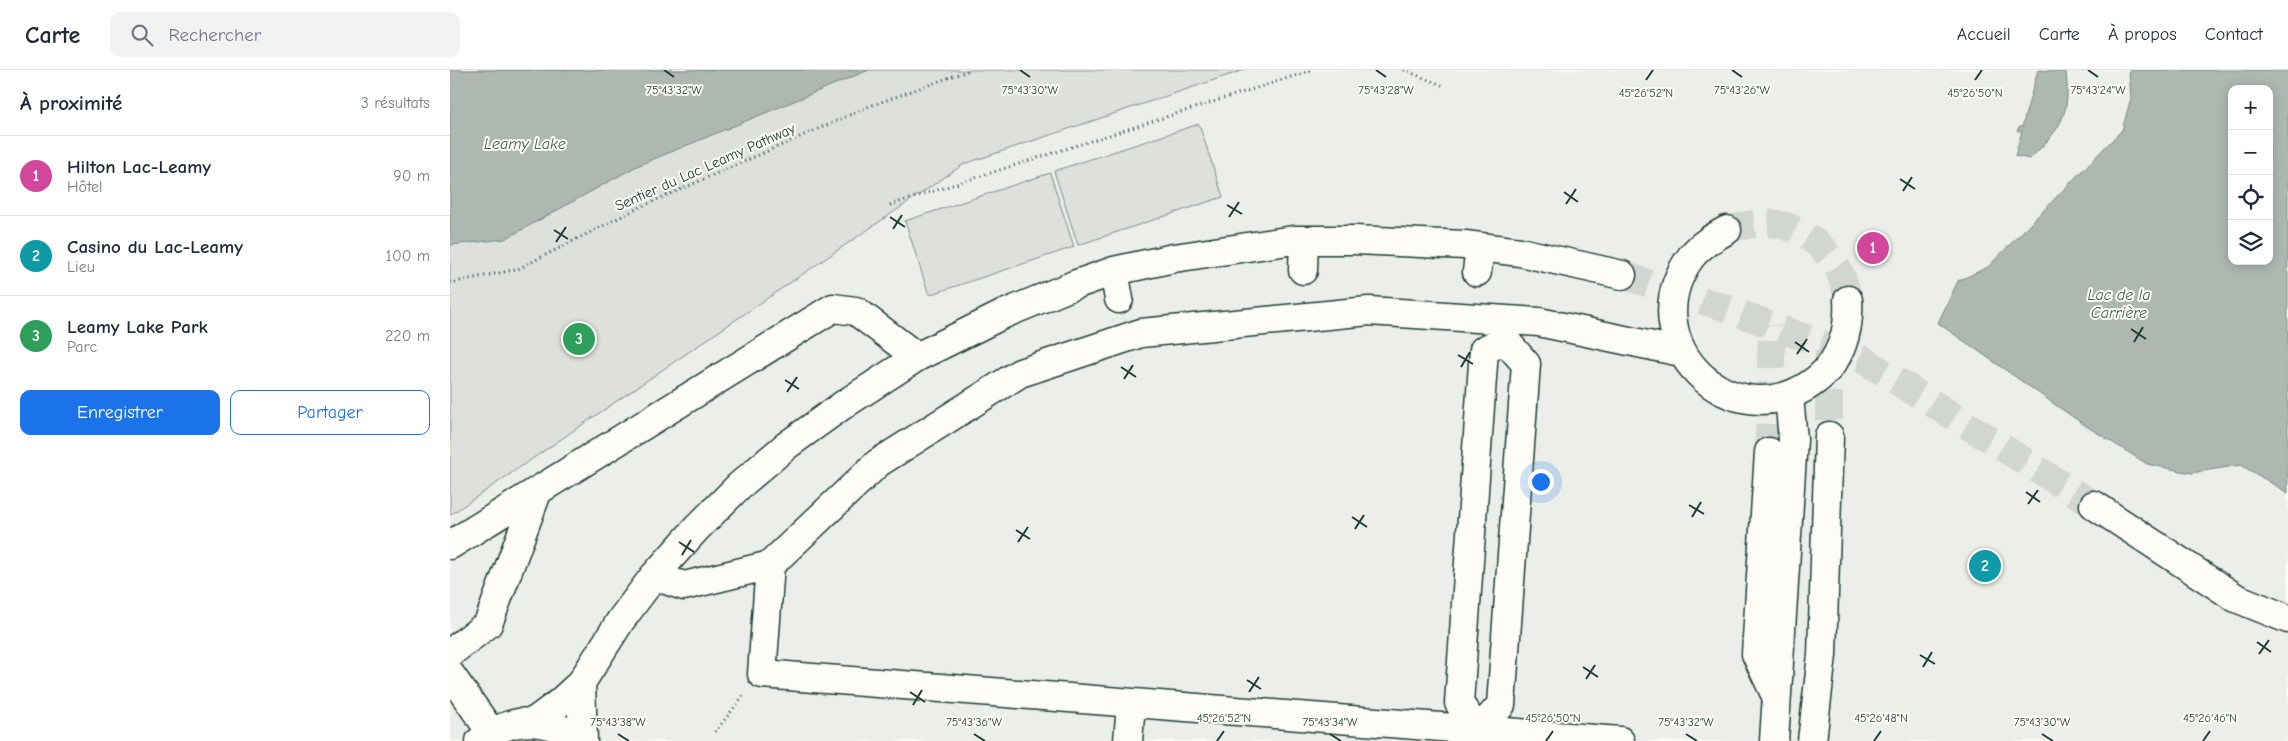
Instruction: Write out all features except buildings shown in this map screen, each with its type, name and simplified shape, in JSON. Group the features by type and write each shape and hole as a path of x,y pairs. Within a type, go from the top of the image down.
{"lane":[{"path":"1727,230 1708,240 1692,256 1680,274 1673,300 1673,325 1681,352 1696,373 1716,388 1741,398 1768,400 1789,396 1807,387 1823,374 1836,357 1845,336 1849,315 1848,300"},
{"path":"1304,240 1304,270"},
{"path":"535,721 558,704 581,683 621,620 654,576 739,486 786,446 843,405 917,357 1004,314 1074,284 1114,271 1235,248 1304,240 1355,240 1478,260 1529,254 1622,275"},
{"path":"1114,271 1119,299"},
{"path":"450,545 833,308 856,311 917,357"},
{"path":"654,576 684,586 770,565 878,463 1020,373 1141,333 1369,311 1506,330 1539,322 1681,352"},
{"path":"1478,736 1501,705 1526,364 1506,330"},
{"path":"1478,736 1459,703 1484,350 1506,330"},
{"path":"1774,741 1793,440 1789,396"},
{"path":"1812,741 1822,655 1829,436"},
{"path":"1769,452 1756,654 1777,698"},
{"path":"450,653 488,624 538,490"},
{"path":"2094,505 2236,598 2288,618"},
{"path":"770,565 762,674 1131,704 1478,736 1620,741"},
{"path":"450,674 486,737 512,723 535,721 552,724 582,741"},
{"path":"581,683 582,741"},
{"path":"1128,741 1131,704"}],"path":[{"name":"Sentier du Lac Leamy Pathway","path":"450,283 518,269 636,209 870,106 970,70"},
{"path":"890,205 1313,70"},
{"path":"1404,70 1444,86"},
{"path":"715,732 733,708"}],"shaded area":[{"path":"450,70 1244,70 964,164 450,515"},
{"path":"1244,70 2129,70 2131,98 2122,130 1988,267 1958,282 1938,323 2083,424 2147,464 2191,473 2241,465 2288,493 2288,741 450,741 450,515 964,164"},
{"path":"1199,124 1223,197 1078,245 1054,171"},
{"path":"1050,173 1074,247 929,295 905,221"}],"water":[{"name":"Leamy Lake","path":"450,70 869,70 637,166 505,239 450,245"},
{"path":"2038,70 2066,72 2067,100 2065,111 2056,130 2030,159 2015,156 2022,131 2017,131 2019,127 2022,127"},
{"name":"Lac de la Carrière","path":"2129,70 2288,70 2288,493 2241,465 2191,473 2147,464 2083,424 1938,323 1958,281 1988,267 2122,130 2131,98"}],"tunnel":[{"path":"1727,230 1768,223 1783,225 1797,230 1822,248 1831,259 1845,286 1848,300"},
{"path":"1622,275 1720,306 1862,359 2094,505"},
{"path":"1769,452 1772,325"},
{"path":"1829,350 1829,436"}],"place":[{"name":"Hilton Lac-Leamy","path":"1873,248"},
{"name":"Leamy Lake Park","path":"579,339"},
{"name":"Casino du Lac-Leamy","path":"1985,566"}]}
